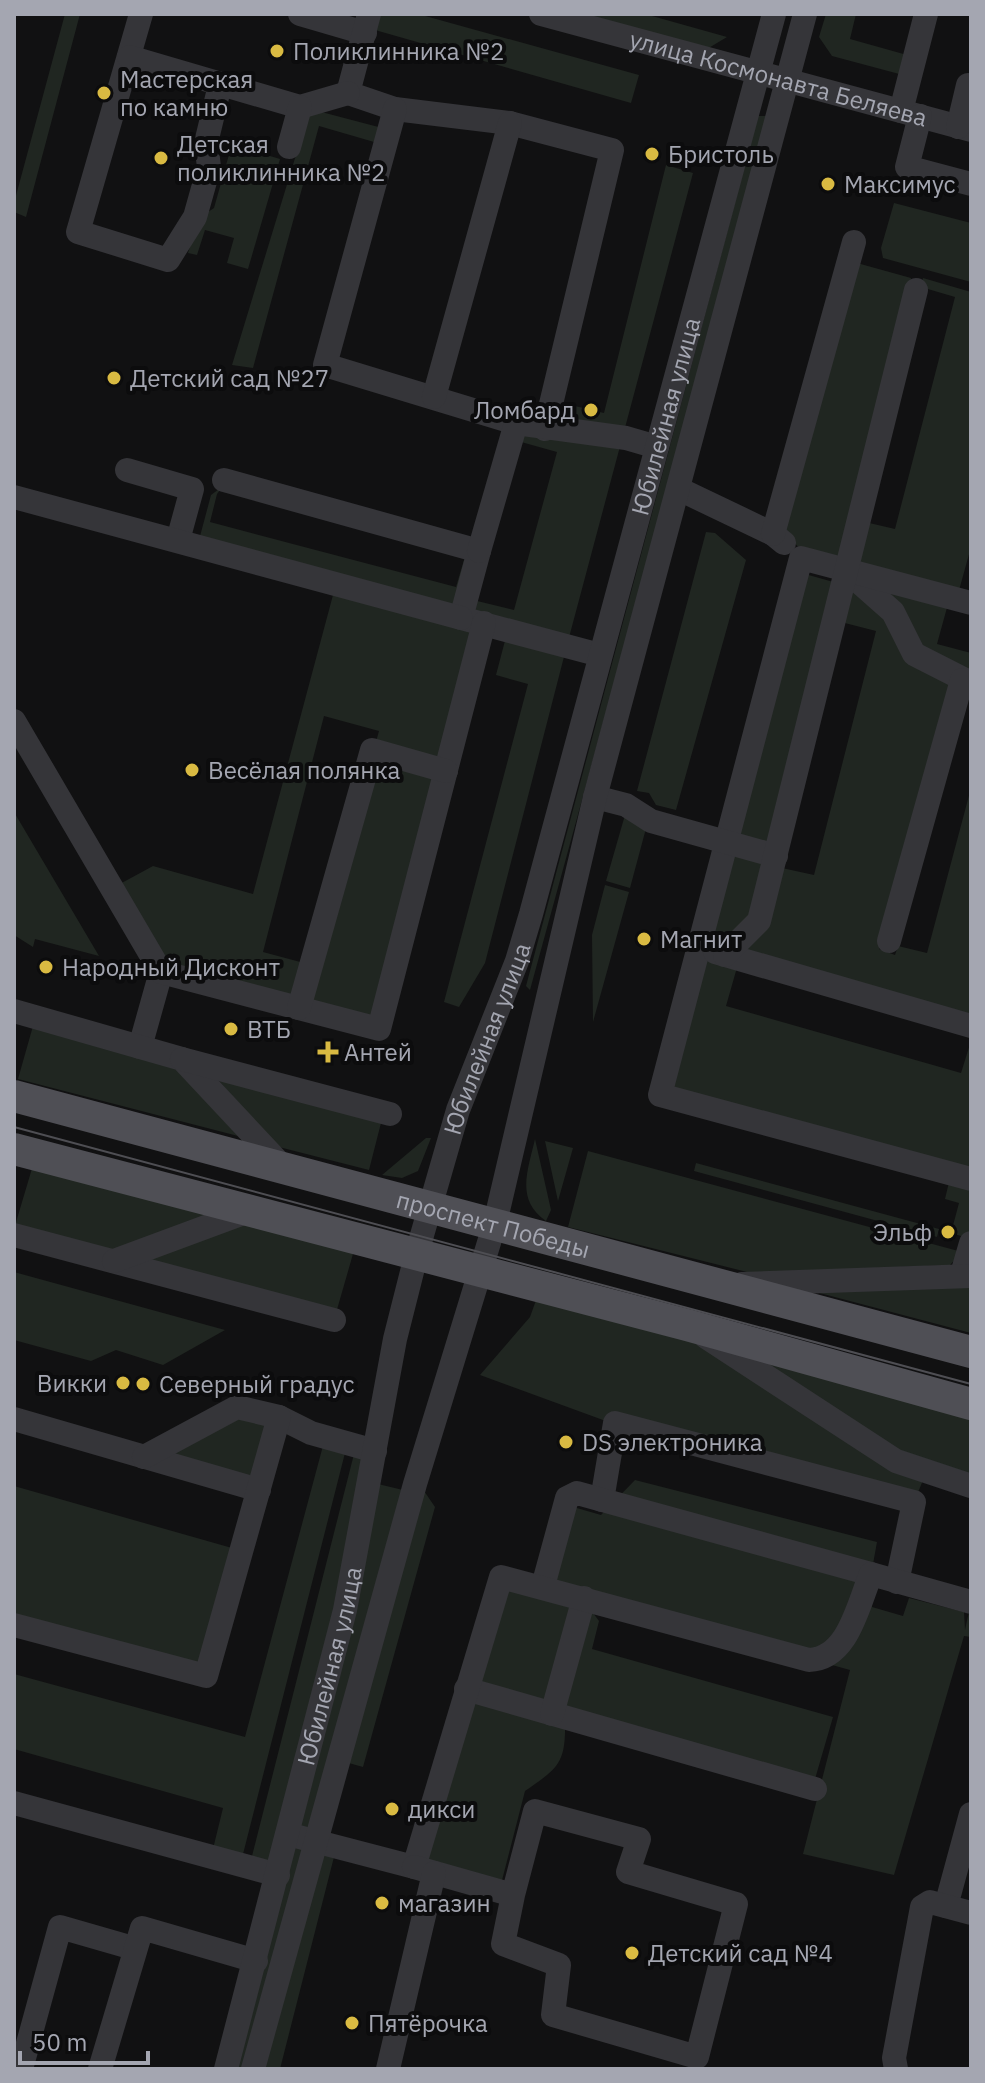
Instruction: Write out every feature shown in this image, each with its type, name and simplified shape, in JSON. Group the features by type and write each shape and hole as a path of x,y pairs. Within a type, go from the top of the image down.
{"main road":[{"name":"проспект Победы","path":"14,1096 971,1352"},
{"path":"14,1149 687,1325 971,1404"}],"street":[{"path":"141,14 78,232 168,260 195,217 209,167 206,143 220,85"},
{"path":"300,14 367,23 348,93"},
{"name":"улица Космонавта Беляева","path":"541,14 965,128"},
{"name":"Юбилейная улица","path":"226,2069 345,1610 395,1339 429,1206 458,1110 531,914 774,14"},
{"name":"Юбилейная улица","path":"255,2069 415,1484 495,1223 595,797 805,14"},
{"path":"926,14 910,113 907,167 971,184"},
{"path":"129,57 300,107 348,93 395,109 510,123 612,150 545,429"},
{"path":"965,128 968,85"},
{"path":"289,147 300,107"},
{"path":"395,109 325,365 516,423 626,438 657,447"},
{"path":"434,397 510,123"},
{"path":"773,534 854,242"},
{"path":"725,955 759,921 916,290"},
{"path":"14,721 161,972 379,1029 446,771 472,621 479,551 516,423"},
{"path":"127,470 192,489 178,540"},
{"path":"224,480 479,551"},
{"path":"679,489 773,534 801,558 969,594"},
{"path":"14,497 600,655"},
{"path":"801,558 660,1095 971,1179"},
{"path":"845,569 893,612 914,654 967,682 889,941"},
{"path":"299,1008 372,750 446,771"},
{"path":"595,797 626,805 651,821 776,856"},
{"path":"697,948 971,1026"},
{"path":"140,1047 161,972"},
{"path":"502,994 544,1007"},
{"path":"14,1011 390,1114"},
{"path":"182,1059 283,1167"},
{"path":"114,1261 249,1211"},
{"path":"14,1235 334,1320"},
{"path":"725,1285 967,1275 971,1243"},
{"path":"687,1325 896,1461 971,1486"},
{"path":"144,1457 237,1407 279,1417 415,1484"},
{"path":"14,1625 206,1676 279,1417"},
{"path":"14,1419 259,1490"},
{"path":"602,1500 615,1423 914,1502 897,1582"},
{"path":"543,1586 567,1498 577,1493 971,1602"},
{"path":"388,2069 424,1870 466,1689 497,1582 508,1576 809,1660 820,1660 835,1652 844,1640 871,1574"},
{"path":"552,1714 584,1598"},
{"path":"466,1689 815,1789"},
{"path":"14,1803 278,1875"},
{"path":"535,1811 639,1839 628,1872 736,1904 697,2057 553,2015 559,1965 503,1944 513,1895 535,1811"},
{"path":"946,1906 971,1814"},
{"path":"289,1834 513,1895"},
{"path":"896,2069 894,2058 922,1907 930,1902 971,1913"},
{"path":"21,2069 60,1927 133,1948"},
{"path":"100,2069 133,1948 142,1928 256,1961"}],"shaded area":[{"path":"65,14 80,14 26,217 14,212 14,203"},
{"path":"371,14 418,14 639,75 631,103 368,28"},
{"path":"575,14 645,14 727,37 707,49"},
{"path":"826,14 856,14 850,39 907,55 903,75 832,56 819,37"},
{"path":"310,109 386,129 381,144 319,126 253,368 232,365"},
{"path":"758,116 769,116 530,990 526,986"},
{"path":"243,148 280,159 248,269 227,263 234,238 205,230 197,255 188,253 199,218 214,208 230,151"},
{"path":"666,165 693,173 567,645 464,617 469,599 514,610 557,452 514,440 518,425 546,431 554,401 604,413"},
{"path":"894,203 971,223 971,282 883,258 881,248"},
{"path":"857,263 911,278 839,561 804,552 780,530"},
{"path":"923,278 971,292 971,547 958,594 951,593 937,644 971,653 971,677 917,651 851,566 865,522 895,529 955,297 921,287"},
{"path":"223,486 217,494 210,522 456,587 466,553 458,610 199,540 211,495"},
{"path":"706,532 715,533 746,560 676,810 656,805 649,793 637,791"},
{"path":"805,574 837,583 782,868 814,875 876,631 837,621 847,579 951,681 879,949 895,955 898,946 927,953 971,788 971,1018 703,944"},
{"path":"333,595 479,626 376,1024 302,1005 379,731 324,716 263,952 304,963 294,1001 165,967 118,885 153,866 253,894"},
{"path":"507,633 566,649 485,963 459,1007 444,1002 528,684 496,675"},
{"path":"627,808 648,821 630,888 606,881"},
{"path":"14,812 99,956 35,939 33,947 14,935"},
{"path":"605,885 629,892 593,1022 592,935"},
{"path":"700,954 738,964 726,1006 961,1073 971,1041 971,1175 665,1091"},
{"path":"33,1026 173,1065 238,1136 18,1079"},
{"path":"213,1074 382,1119 369,1170 275,1146"},
{"path":"426,1138 431,1138 418,1171 402,1178 382,1175"},
{"path":"535,1139 551,1210 546,1221 536,1213 527,1194 527,1173"},
{"path":"545,1141 573,1148 558,1201"},
{"path":"588,1151 962,1252 950,1265 751,1273 568,1227"},
{"path":"36,1155 357,1240 334,1320 14,1229"},
{"path":"696,1163 939,1229 937,1237 694,1171"},
{"path":"950,1178 971,1184 971,1239 951,1233 959,1203 945,1199"},
{"path":"14,1272 225,1330 163,1365 116,1350 91,1361 14,1340"},
{"path":"971,1286 971,1333 812,1291"},
{"path":"540,1289 971,1404 971,1486 926,1473 914,1502 603,1420 480,1375 530,1317"},
{"path":"246,1415 273,1423 257,1483 164,1458"},
{"path":"324,1442 346,1449 241,1862 212,1853 223,1808 14,1749 14,1674 245,1737"},
{"path":"354,1454 367,1457 366,1473 273,1871 250,1864"},
{"path":"635,1480 877,1542 869,1586 872,1607 903,1616 909,1598 964,1612 965,1630 971,1602 971,1637 964,1636 894,1875 803,1854 850,1670 587,1597 585,1602 599,1621 592,1649 833,1717 813,1786 565,1721 564,1747 558,1764 525,1791 500,1888 421,1866 504,1581 541,1589 563,1504 601,1515"},
{"path":"378,1484 403,1490 309,1830 299,1828"},
{"path":"14,1486 239,1550 203,1672 14,1621"},
{"path":"422,1488 435,1507 363,1767 345,1762"},
{"path":"295,1845 304,1847 244,2069 234,2069"},
{"path":"322,1850 335,1853 280,2069 263,2067"}],"tram line":[{"path":"14,1127 971,1384"}],"place":[{"name":"Поликлинника №2","path":"277,51"},
{"name":"Мастерская по камню","path":"104,93"},
{"name":"Бристоль","path":"652,154"},
{"name":"Детская поликлинника №2","path":"161,158"},
{"name":"Максимус","path":"828,184"},
{"name":"Детский сад №27","path":"114,378"},
{"name":"Ломбард","path":"591,410"},
{"name":"Весёлая полянка","path":"192,770"},
{"name":"Магнит","path":"644,939"},
{"name":"Народный Дисконт","path":"46,967"},
{"name":"ВТБ","path":"231,1029"},
{"name":"Антей","path":"328,1052"},
{"name":"Эльф","path":"948,1232"},
{"name":"Викки","path":"123,1383"},
{"name":"Северный градус","path":"143,1384"},
{"name":"DS электроника","path":"566,1442"},
{"name":"дикси","path":"392,1809"},
{"name":"магазин","path":"382,1903"},
{"name":"Детский сад №4","path":"632,1953"},
{"name":"Пятёрочка","path":"352,2023"}]}
